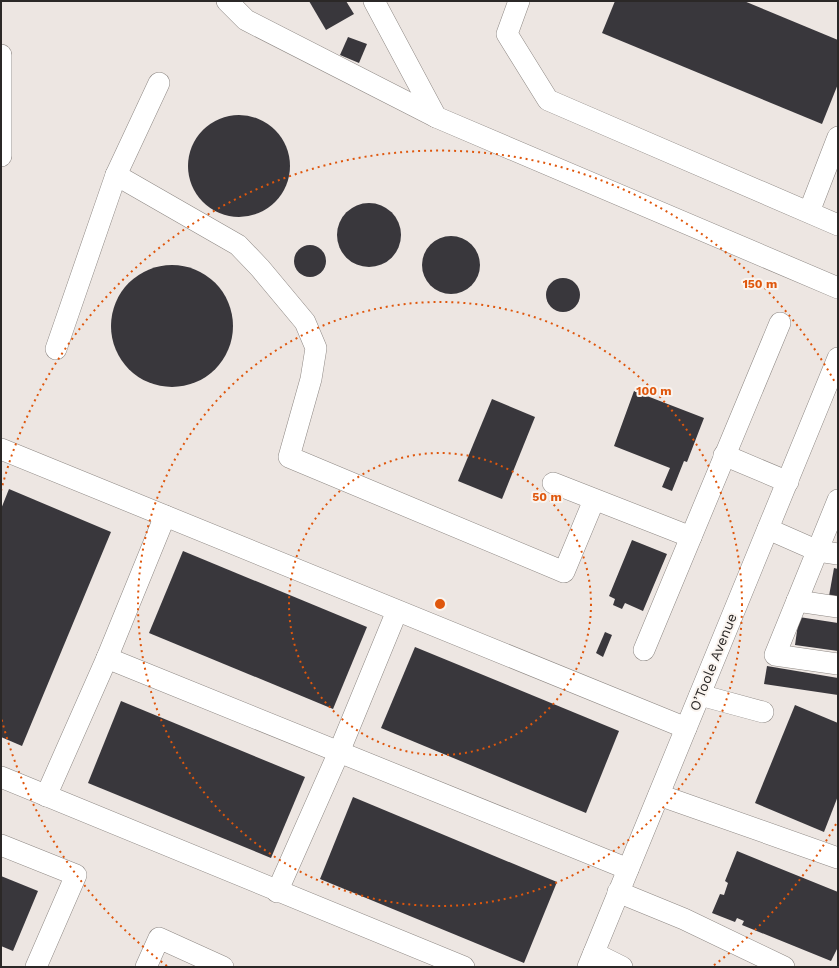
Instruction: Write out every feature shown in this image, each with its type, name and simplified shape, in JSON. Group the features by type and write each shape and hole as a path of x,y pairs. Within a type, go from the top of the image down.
{"street":[{"path":"227,1 246,20 436,117 838,288"},
{"path":"374,1 436,117"},
{"path":"519,1 507,34 548,100 838,225"},
{"path":"1,55 1,156"},
{"path":"56,349 116,175 159,83"},
{"path":"809,212 838,138"},
{"path":"116,175 238,245 260,268 305,322 316,348 311,379 289,457 564,572 594,500"},
{"path":"644,650 780,323"},
{"name":"O’Toole Avenue","path":"591,960 838,358"},
{"path":"1,449 686,728"},
{"path":"724,455 788,482"},
{"path":"553,483 691,536"},
{"path":"838,500 775,655 838,664"},
{"path":"46,796 107,658 165,516"},
{"path":"768,529 818,551 838,554"},
{"path":"797,601 838,608"},
{"path":"277,892 339,752 397,611"},
{"path":"107,658 628,869"},
{"path":"700,695 763,712"},
{"path":"1,777 277,892 464,967"},
{"path":"659,795 838,858"},
{"path":"1,845 76,875 36,967"},
{"path":"618,892 684,919 784,967"},
{"path":"146,967 159,938 223,967"},
{"path":"591,960 622,967"}],"building":[{"path":"309,1 346,1 354,14 326,30"},
{"path":"615,1 744,1 838,40 838,84 822,124 602,33"},
{"path":"348,37 367,44 359,63 340,55"},
{"path":"239,115 258,119 275,130 286,147 290,166 286,185 275,202 258,213 239,217 220,213 203,202 192,185 188,166 192,147 203,130 220,119"},
{"path":"363,203 375,203 392,212 399,223 401,235 399,247 392,258 375,267 363,267 351,262 342,253 337,241 337,229 342,217 351,208"},
{"path":"445,236 457,236 472,244 480,259 480,271 472,286 457,294 445,294 430,286 422,271 422,259 430,244"},
{"path":"310,245 321,250 326,261 321,272 310,277 299,272 294,261 299,250"},
{"path":"172,265 184,266 195,270 215,283 228,303 232,314 232,338 228,349 215,369 195,382 184,386 172,387 160,386 149,382 129,369 116,349 112,338 111,326 112,314 116,303 129,283 149,270 160,266"},
{"path":"566,278 575,283 579,288 579,302 575,307 570,311 560,312 556,311 547,302 546,292 547,288 556,279"},
{"path":"634,391 704,418 687,462 684,461 672,491 662,487 670,468 614,446"},
{"path":"492,399 535,417 502,499 458,481"},
{"path":"9,489 111,532 22,746 1,737 1,509"},
{"path":"632,540 667,554 643,611 625,603 622,609 613,605 615,599 609,596"},
{"path":"183,551 367,627 333,709 149,633"},
{"path":"834,568 838,569 838,598 829,596"},
{"path":"799,617 838,623 838,651 795,645"},
{"path":"605,632 612,635 603,657 596,653"},
{"path":"415,647 619,731 586,813 381,728"},
{"path":"767,666 838,678 838,695 764,684"},
{"path":"121,701 305,777 271,858 88,783"},
{"path":"795,705 838,723 838,796 824,832 755,803"},
{"path":"353,797 557,882 524,963 320,879"},
{"path":"737,851 838,892 838,947 831,961 742,925 744,921 737,918 735,922 712,913 720,894 724,895 728,883 725,881"},
{"path":"1,876 38,891 13,951 1,946"}]}
